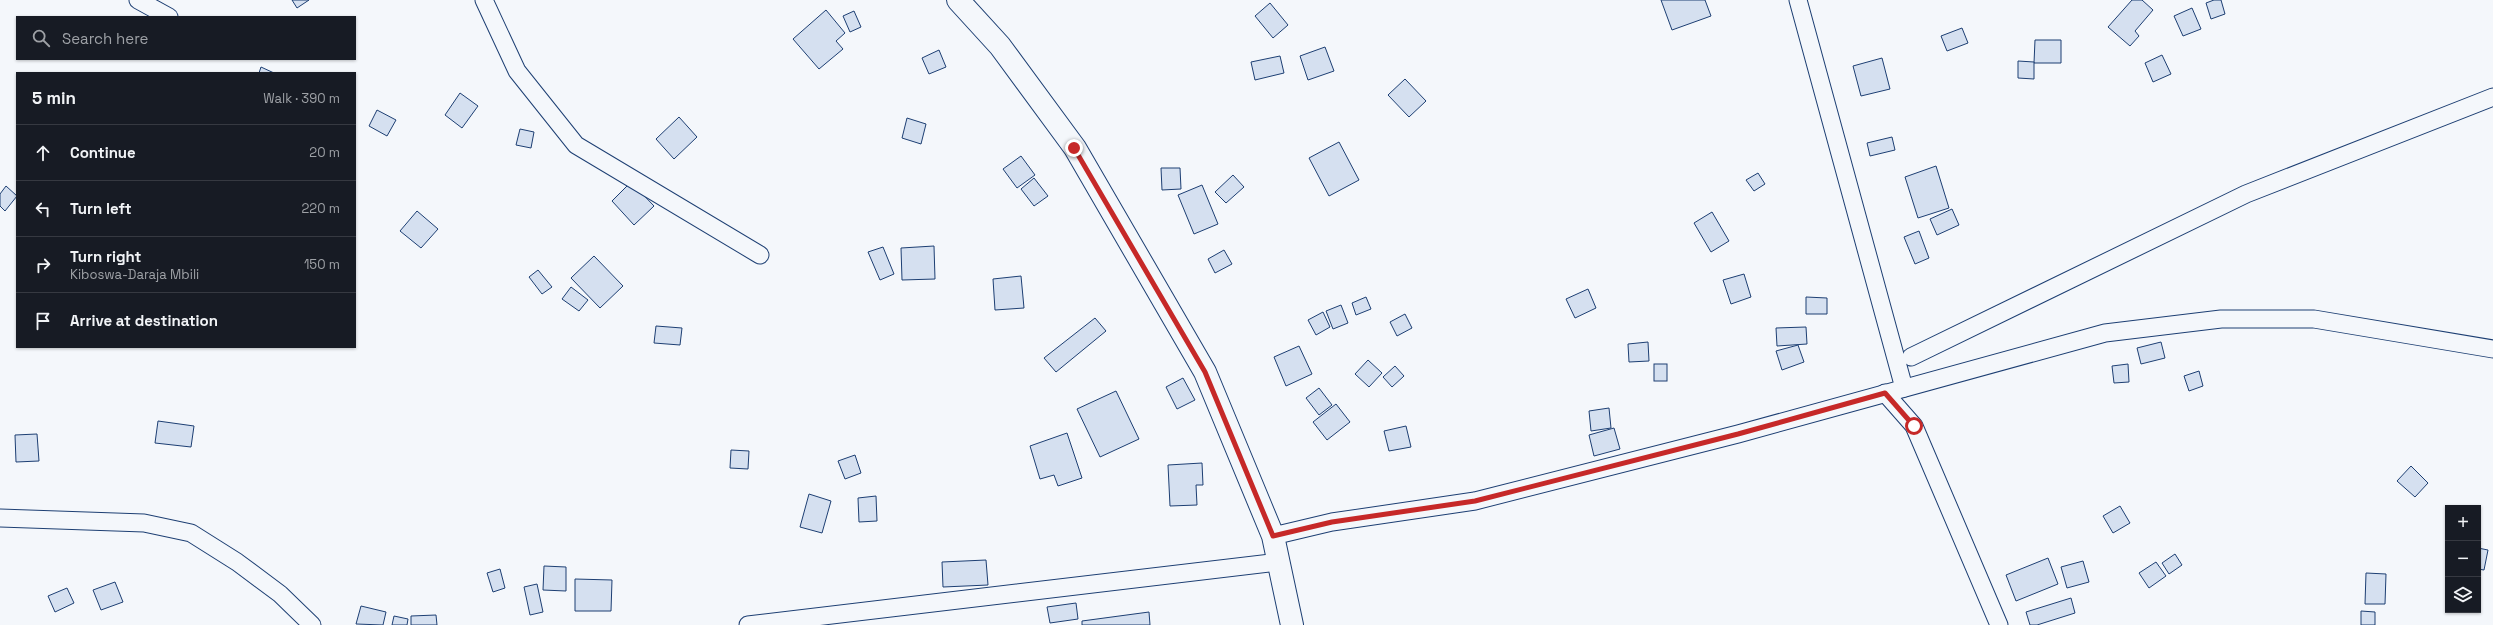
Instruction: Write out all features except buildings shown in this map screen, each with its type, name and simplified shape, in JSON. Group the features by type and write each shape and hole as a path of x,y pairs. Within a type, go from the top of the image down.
{"main road":[{"path":"958,0 1000,46 1082,161 1205,372 1273,536 1292,625"}],"street":[{"path":"138,0 167,16"},
{"path":"484,0 517,71 576,145 760,255"},
{"path":"1798,0 1904,388"},
{"path":"1911,358 2246,194 2493,97"},
{"path":"1273,536 1332,522 1475,501 1738,434 2105,333 2221,319 2314,319 2493,349"},
{"path":"1885,393 1914,426 1999,625"},
{"path":"0,518 144,523 191,533 237,562 280,594 312,625"},
{"path":"748,625 1278,562"}],"route":[{"path":"1074,148 1205,372 1273,536 1332,522 1475,501 1738,434 1885,393 1914,426"}]}
